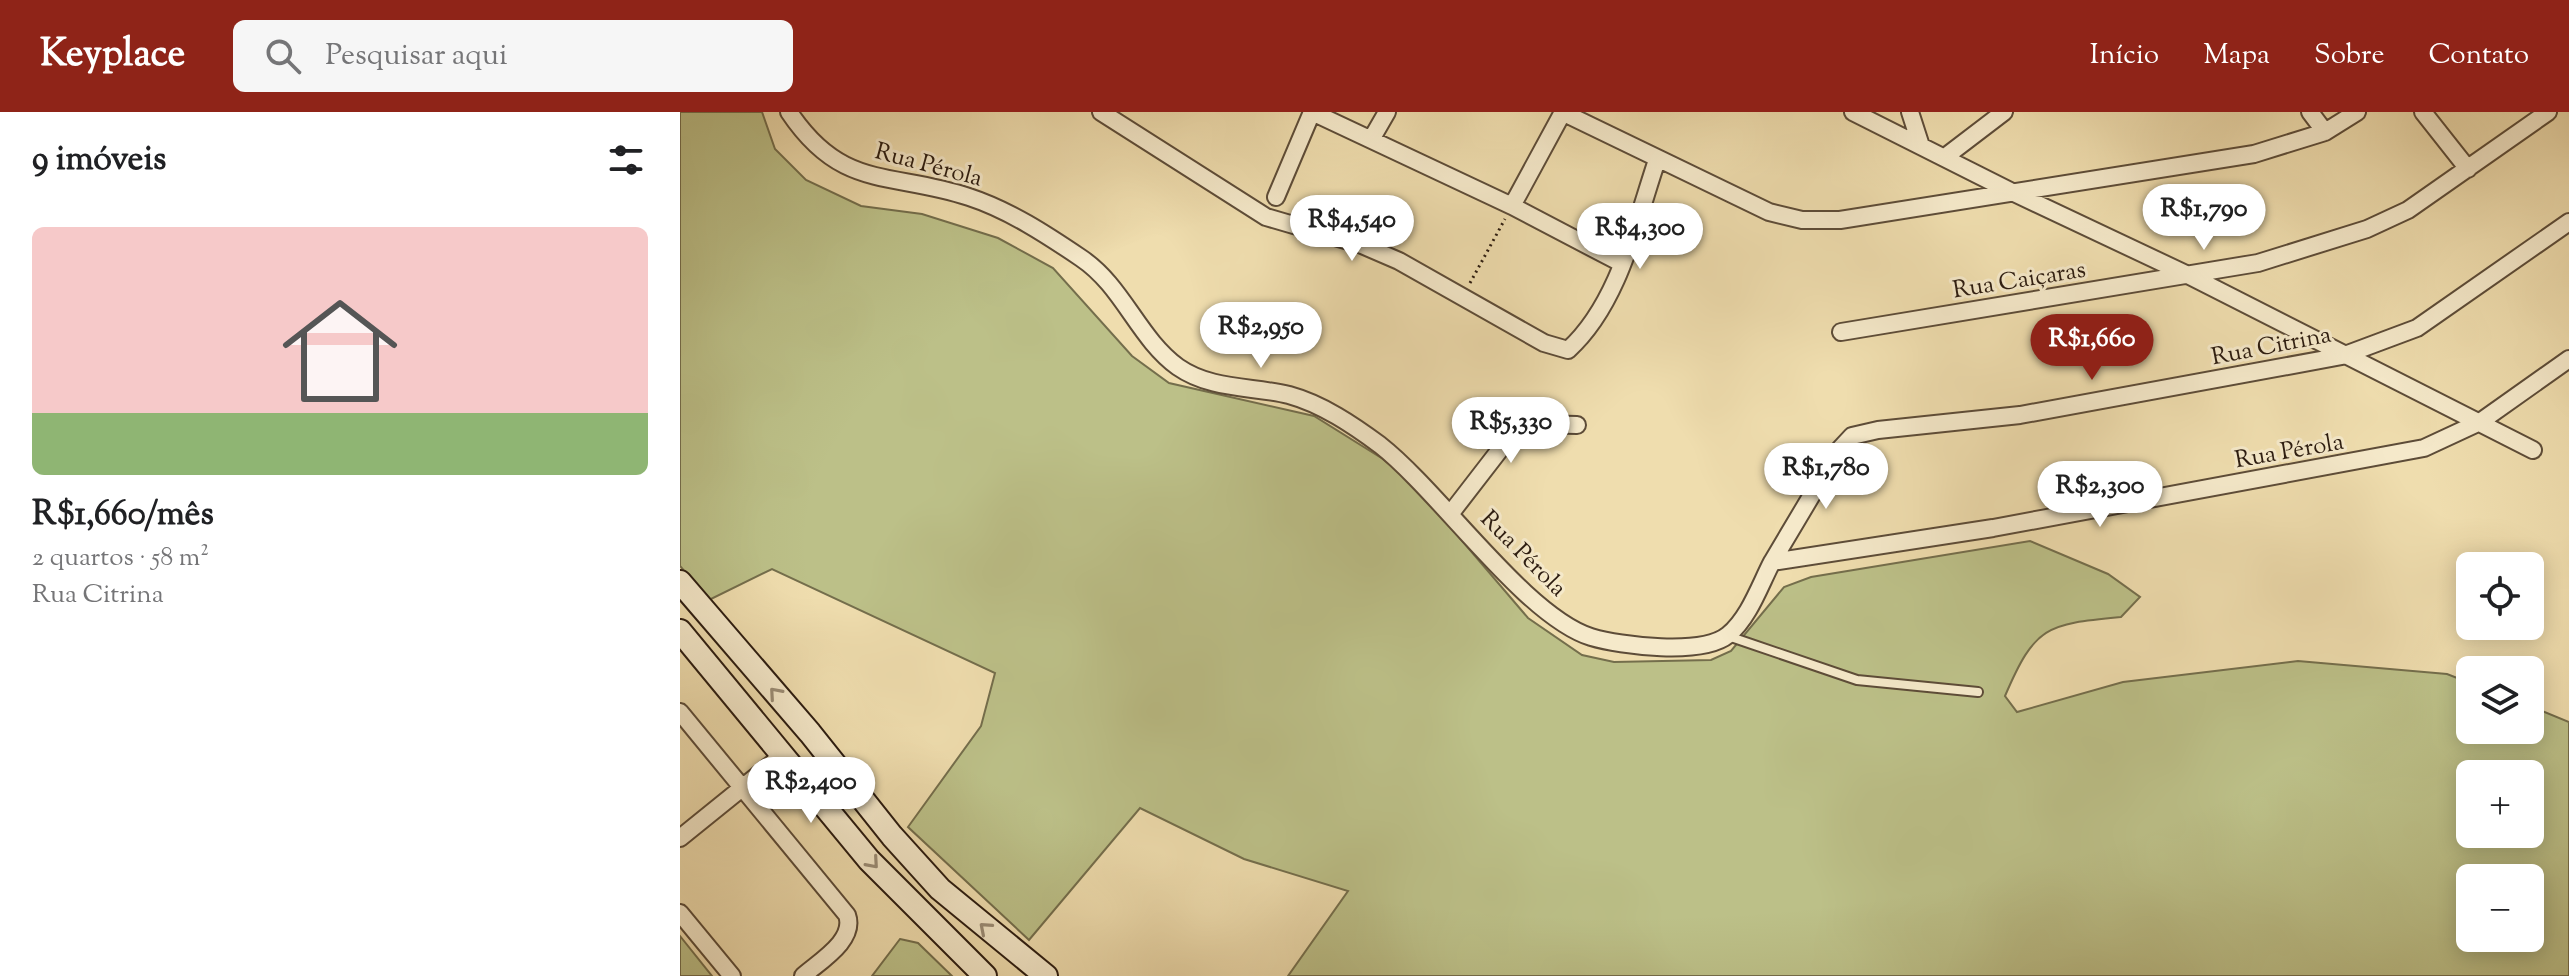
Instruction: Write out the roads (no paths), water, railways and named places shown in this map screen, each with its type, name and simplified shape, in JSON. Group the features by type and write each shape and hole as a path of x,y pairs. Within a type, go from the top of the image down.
{"main road":[{"path":"680,582 940,889 1046,976"},
{"path":"680,631 869,860 985,976"},
{"path":"784,754 810,733"}],"street":[{"name":"Rua Pérola","path":"789,112 806,137 834,162 875,176 972,197 1043,234 1084,260 1108,281 1149,338 1177,366 1202,381 1291,396 1330,412 1411,471 1520,588 1554,617 1588,636 1630,645 1676,646 1704,644 1727,636"},
{"path":"1101,112 1266,217 1362,245 1399,261 1461,300 1544,343 1568,350 1585,332 1621,263 1657,160"},
{"path":"1276,197 1312,112 1512,206 1621,263"},
{"path":"1372,138 1387,112"},
{"path":"1512,206 1562,112 1769,212 1802,220 1840,220 2254,154 2325,132 2357,112"},
{"path":"1853,112 2188,275 2342,356 2533,450"},
{"path":"1910,112 1921,146"},
{"path":"1945,157 2004,112"},
{"path":"2310,112 2325,132"},
{"path":"2423,112 2468,169"},
{"name":"Rua Caiçaras","path":"1841,332 2258,263 2367,229 2408,210 2548,112"},
{"name":"Rua Citrina","path":"1772,562 1838,451 1852,436 1878,430 2020,415 2342,356 2417,328 2569,222"},
{"name":"Rua Pérola","path":"1772,562 1993,528 2374,460 2424,448 2480,422 2569,359"},
{"path":"1451,513 1512,434 1536,424 1577,425"},
{"path":"1727,636 1744,615 1772,562"},
{"path":"680,712 841,905 850,922 849,930 835,948 803,976"},
{"path":"680,838 784,754"},
{"path":"680,913 732,976"}],"lane":[{"path":"1727,636 1857,680 1978,692"}]}
